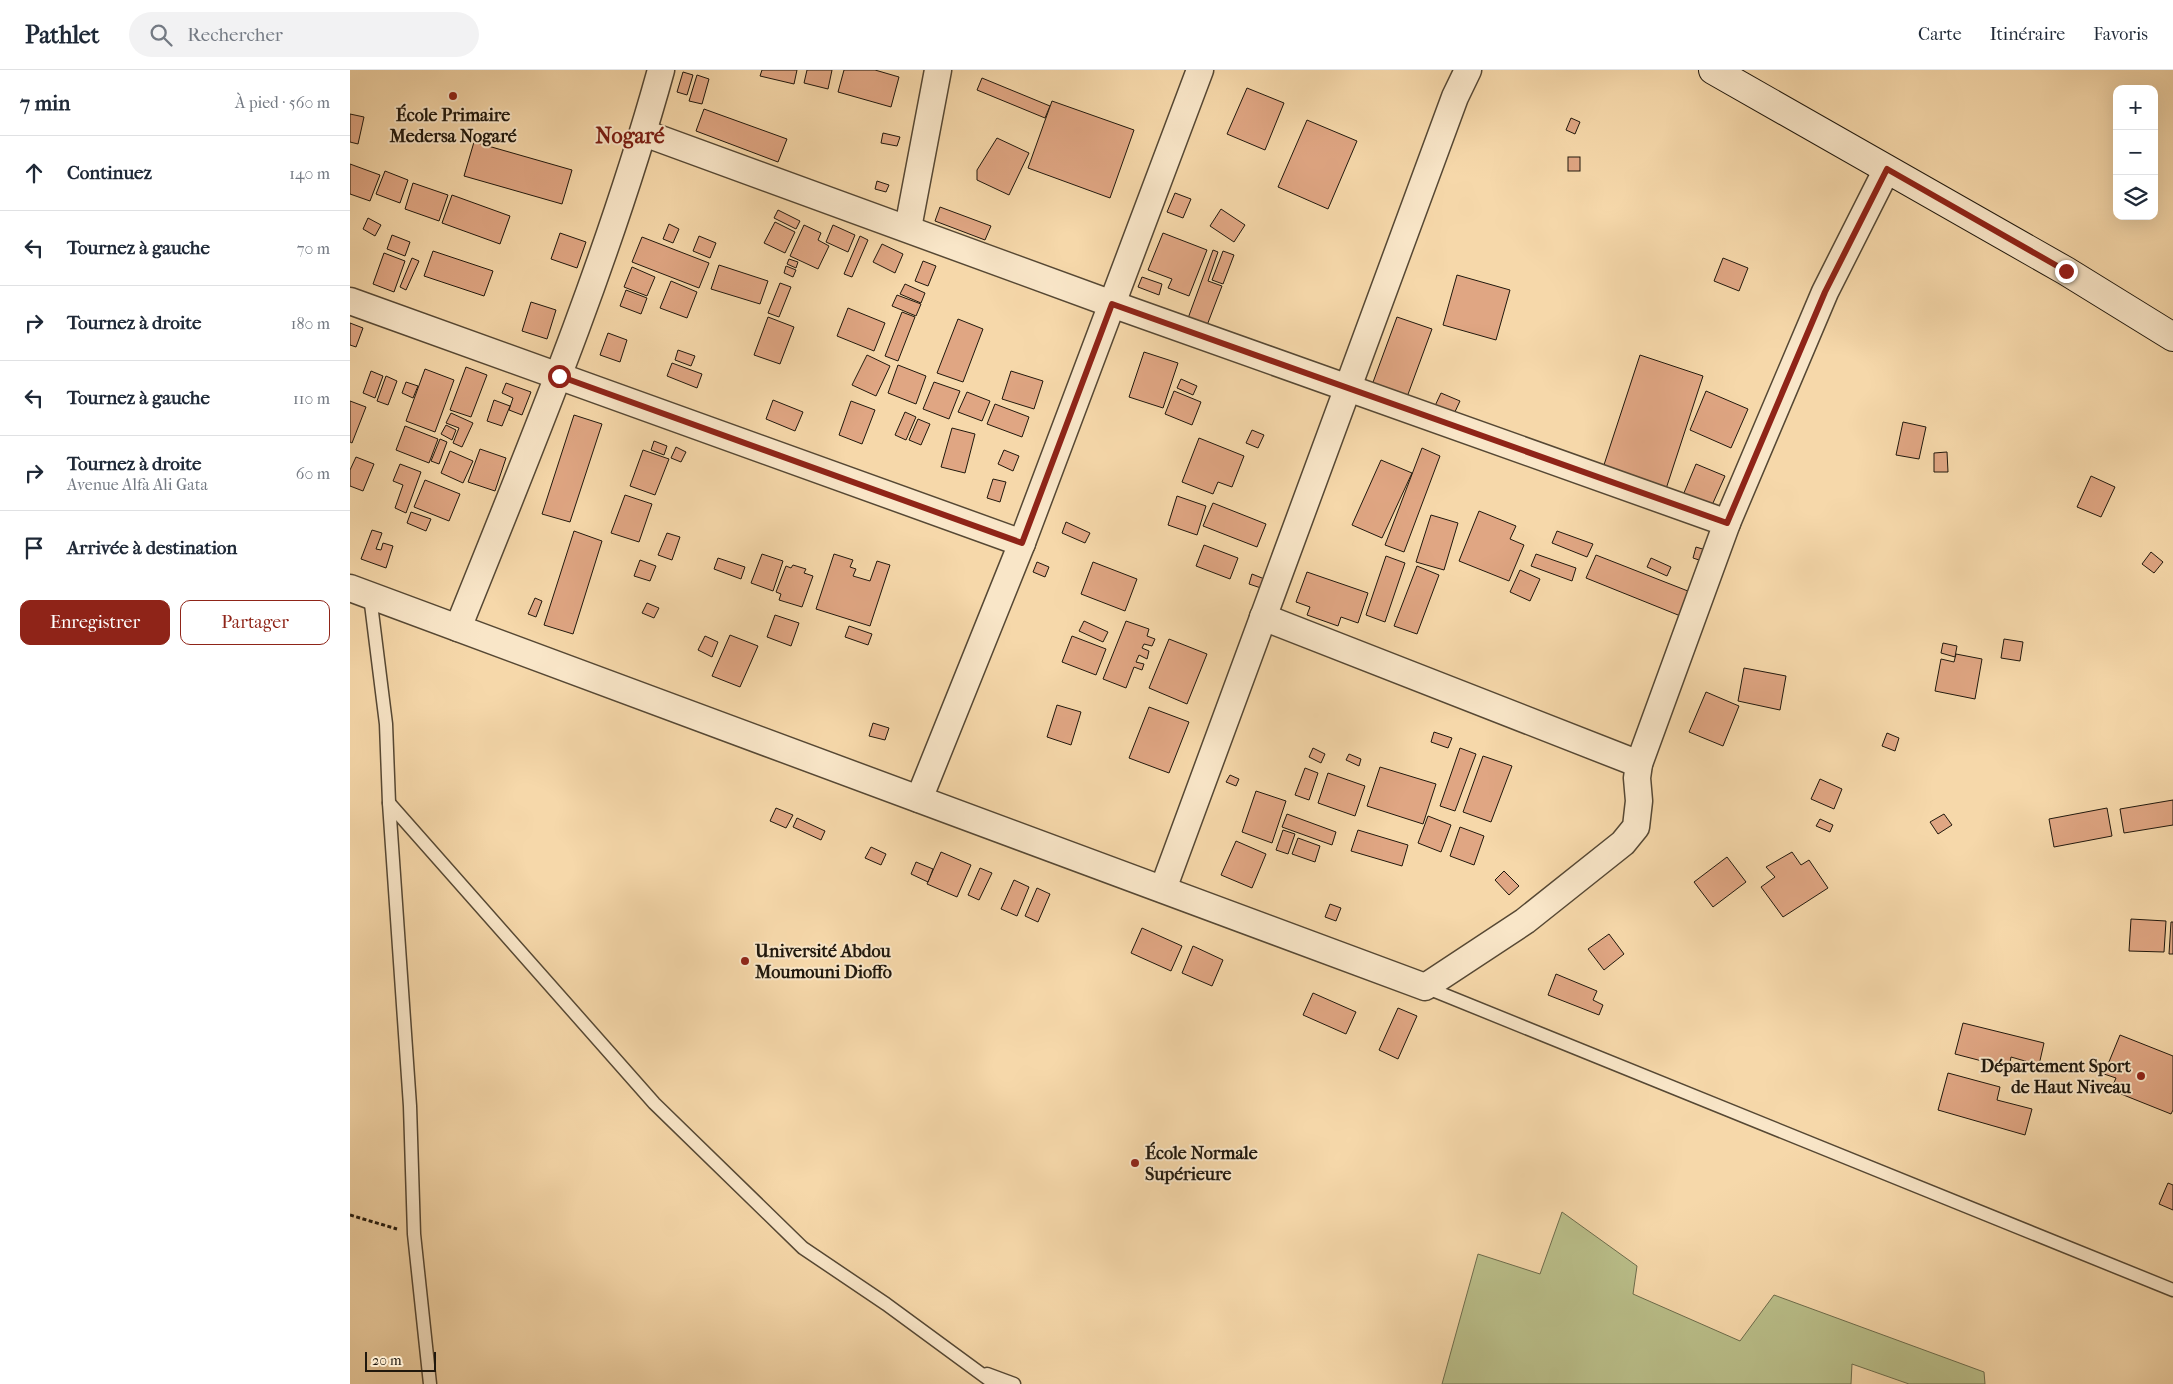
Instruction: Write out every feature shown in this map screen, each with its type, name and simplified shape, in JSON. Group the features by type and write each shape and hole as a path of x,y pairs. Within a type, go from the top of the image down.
{"street":[{"path":"458,628 559,376 644,133 661,70"},
{"path":"908,228 938,70"},
{"path":"919,799 1022,543 1200,70"},
{"path":"1163,890 1455,97 1468,70"},
{"path":"1713,70 2066,271 2173,337"},
{"path":"644,133 1112,304 1727,523"},
{"path":"360,592 1425,987 1525,921 1623,843 1636,827 1639,801 1637,778 1639,764 1727,523 1825,292 1887,169"},
{"path":"350,301 1022,543"},
{"path":"1263,617 1639,764"}],"lane":[{"path":"360,592 386,724 389,802 410,1106 414,1234 430,1384"},
{"path":"389,802 654,1103 796,1242 886,1304 995,1384"},
{"path":"1425,987 2173,1290"},
{"path":"976,1370 1014,1384"}],"path":[{"path":"350,1214 414,1234"}],"green space":[{"path":"1562,1212 1637,1266 1633,1294 1740,1341 1774,1295 1984,1372 1985,1384 1909,1384 1852,1364 1851,1384 1442,1384 1478,1254 1540,1274"}],"building":[{"path":"762,70 797,70 794,84 760,76"},
{"path":"807,70 832,70 828,89 804,83"},
{"path":"844,70 875,70 899,77 891,107 838,92"},
{"path":"683,72 693,75 687,95 677,92"},
{"path":"697,75 709,79 702,104 689,101"},
{"path":"982,78 1050,106 1045,118 977,90"},
{"path":"1247,88 1284,103 1265,150 1227,134"},
{"path":"1052,101 1134,130 1110,198 1028,168"},
{"path":"704,109 787,139 778,162 696,131"},
{"path":"350,114 364,117 358,144 350,142"},
{"path":"1571,118 1580,122 1575,134 1566,130"},
{"path":"1307,120 1357,141 1328,209 1278,187"},
{"path":"883,133 900,137 897,146 881,143"},
{"path":"997,138 1029,153 1009,195 977,180 977,170"},
{"path":"474,142 572,170 562,204 464,176"},
{"path":"1568,157 1580,157 1580,171 1568,171"},
{"path":"350,164 380,175 370,201 350,194"},
{"path":"385,171 408,180 400,203 376,194"},
{"path":"877,181 889,185 886,192 875,189"},
{"path":"413,183 448,195 439,221 405,209"},
{"path":"1175,193 1191,199 1183,218 1167,212"},
{"path":"452,195 510,216 500,244 442,223"},
{"path":"940,207 991,226 985,240 935,221"},
{"path":"1221,209 1245,225 1234,242 1210,226"},
{"path":"778,210 800,221 796,229 774,218"},
{"path":"368,218 381,225 375,236 363,229"},
{"path":"775,222 795,232 785,253 764,243"},
{"path":"669,224 679,229 673,243 663,239"},
{"path":"804,225 821,233 818,240 829,246 818,269 790,256"},
{"path":"833,225 855,235 848,252 826,242"},
{"path":"560,233 586,242 577,268 551,259"},
{"path":"1163,233 1207,250 1189,296 1168,288 1172,279 1148,270"},
{"path":"392,235 410,242 405,256 387,249"},
{"path":"699,236 716,243 710,258 693,251"},
{"path":"860,236 868,240 852,277 844,274"},
{"path":"642,237 709,263 699,288 632,262"},
{"path":"882,244 903,254 895,273 873,262"},
{"path":"1213,250 1218,252 1208,281 1222,286 1206,328 1187,321"},
{"path":"433,251 493,271 484,296 424,276"},
{"path":"1223,251 1234,255 1223,284 1212,280"},
{"path":"384,253 405,261 394,292 373,284"},
{"path":"412,258 419,261 406,290 400,287"},
{"path":"1723,258 1748,268 1739,291 1714,281"},
{"path":"789,259 798,262 796,268 787,264"},
{"path":"923,261 936,266 928,286 915,281"},
{"path":"719,265 768,281 760,304 711,289"},
{"path":"786,266 796,270 793,277 784,273"},
{"path":"632,267 655,277 647,296 624,287"},
{"path":"1457,275 1510,290 1496,340 1443,325"},
{"path":"1142,277 1162,284 1159,295 1138,287"},
{"path":"671,281 697,292 687,318 660,308"},
{"path":"780,283 791,287 779,317 768,313"},
{"path":"905,284 925,293 921,303 900,294"},
{"path":"626,290 647,298 641,314 620,306"},
{"path":"897,295 921,304 916,316 892,306"},
{"path":"531,302 556,310 547,339 522,331"},
{"path":"848,308 885,323 874,351 837,336"},
{"path":"902,312 915,317 898,361 885,356"},
{"path":"768,317 794,327 780,364 754,355"},
{"path":"1397,317 1432,329 1407,397 1372,385"},
{"path":"958,319 983,329 963,382 937,373"},
{"path":"350,323 363,328 356,347 350,345"},
{"path":"608,333 627,340 620,362 600,355"},
{"path":"678,350 695,356 691,366 675,360"},
{"path":"1144,352 1178,363 1163,408 1129,397"},
{"path":"867,355 890,366 876,396 852,385"},
{"path":"1640,355 1703,376 1664,495 1601,474"},
{"path":"672,363 702,374 697,388 667,376"},
{"path":"898,365 926,376 916,404 888,393"},
{"path":"466,367 487,375 471,417 450,410"},
{"path":"425,369 454,380 435,432 406,421"},
{"path":"371,371 383,376 375,398 363,393"},
{"path":"1011,371 1043,381 1034,409 1002,399"},
{"path":"386,376 397,381 388,405 377,401"},
{"path":"1181,379 1197,386 1193,395 1177,388"},
{"path":"406,382 418,386 413,398 402,393"},
{"path":"934,382 960,391 949,419 923,409"},
{"path":"506,383 531,392 522,415 509,410 513,398 502,393"},
{"path":"1174,391 1201,402 1192,425 1165,414"},
{"path":"1706,391 1748,409 1731,448 1690,430"},
{"path":"967,392 990,401 982,421 958,412"},
{"path":"1441,393 1460,401 1453,416 1434,408"},
{"path":"494,400 510,406 502,426 487,421"},
{"path":"773,400 803,412 795,431 766,419"},
{"path":"350,401 366,407 352,443 350,442"},
{"path":"851,401 875,410 862,444 839,435"},
{"path":"995,404 1029,417 1022,437 987,424"},
{"path":"905,412 916,417 906,440 895,435"},
{"path":"451,413 473,423 462,447 453,443 459,428 446,423"},
{"path":"574,415 602,424 570,522 542,514"},
{"path":"918,419 930,424 921,445 909,440"},
{"path":"1903,422 1926,427 1919,459 1896,455"},
{"path":"446,425 456,430 452,440 441,434"},
{"path":"405,426 438,439 429,463 396,450"},
{"path":"952,428 975,434 965,473 941,467"},
{"path":"1252,430 1264,435 1258,448 1246,443"},
{"path":"1199,438 1244,456 1232,487 1218,482 1213,494 1182,482"},
{"path":"440,439 447,442 439,464 431,461"},
{"path":"654,441 667,446 664,455 651,450"},
{"path":"676,447 686,452 681,462 671,458"},
{"path":"1422,448 1440,456 1404,552 1385,545"},
{"path":"480,449 506,458 495,491 468,482"},
{"path":"643,450 669,459 655,495 630,486"},
{"path":"1004,450 1019,456 1013,471 998,464"},
{"path":"450,451 473,461 463,483 441,473"},
{"path":"1947,452 1948,472 1934,472 1934,453"},
{"path":"356,457 374,464 363,491 350,486 350,470"},
{"path":"1381,460 1412,473 1382,538 1352,525"},
{"path":"400,464 421,472 406,513 395,508 403,485 393,481"},
{"path":"1696,464 1725,476 1709,512 1681,500"},
{"path":"2091,476 2115,487 2101,517 2077,507"},
{"path":"993,479 1006,482 1000,502 987,498"},
{"path":"425,480 460,494 449,521 414,507"},
{"path":"625,495 652,504 639,542 611,533"},
{"path":"1177,496 1206,506 1197,535 1168,525"},
{"path":"1213,503 1266,524 1257,547 1203,526"},
{"path":"1479,511 1516,526 1510,539 1524,545 1509,581 1459,561"},
{"path":"411,512 431,519 426,531 407,523"},
{"path":"1431,515 1458,523 1444,570 1416,562"},
{"path":"1066,522 1090,533 1085,543 1062,533"},
{"path":"372,530 382,533 376,549 381,550 383,543 393,546 386,568 361,559"},
{"path":"574,531 602,541 573,634 544,625"},
{"path":"1557,531 1593,544 1587,557 1552,543"},
{"path":"667,533 680,537 672,560 658,555"},
{"path":"1204,545 1238,558 1230,579 1196,566"},
{"path":"1696,547 1709,551 1705,562 1693,558"},
{"path":"2151,552 2163,562 2154,573 2142,564"},
{"path":"762,554 783,561 773,591 751,583"},
{"path":"834,554 853,560 850,567 856,569 853,576 870,581 877,561 890,565 870,626 816,609"},
{"path":"1536,554 1576,568 1572,581 1531,566"},
{"path":"1596,555 1693,593 1683,617 1586,578"},
{"path":"1386,556 1405,563 1385,622 1366,615"},
{"path":"718,558 745,567 741,579 714,569"},
{"path":"1651,558 1671,567 1667,576 1647,567"},
{"path":"640,560 656,566 650,581 634,576"},
{"path":"1037,562 1049,567 1045,577 1033,572"},
{"path":"1093,562 1137,579 1125,611 1081,594"},
{"path":"793,565 806,569 804,573 813,576 802,607 779,600 781,594 776,592 786,566 791,568"},
{"path":"1417,566 1439,575 1417,634 1394,626"},
{"path":"1520,570 1540,579 1530,601 1510,592"},
{"path":"1307,572 1368,593 1358,623 1341,617 1338,626 1307,615 1310,607 1296,602"},
{"path":"1252,574 1267,580 1264,589 1249,584"},
{"path":"535,598 542,601 536,617 528,614"},
{"path":"647,603 659,608 654,618 642,613"},
{"path":"775,615 799,623 791,646 767,637"},
{"path":"1084,621 1108,632 1103,642 1079,631"},
{"path":"1126,621 1149,629 1147,636 1155,639 1152,646 1144,644 1142,648 1149,651 1147,659 1139,655 1136,662 1144,664 1142,670 1134,667 1126,688 1103,679"},
{"path":"849,626 872,634 868,645 845,637"},
{"path":"730,635 758,646 740,687 712,676"},
{"path":"705,636 718,642 712,657 698,650"},
{"path":"1072,636 1106,649 1096,675 1062,662"},
{"path":"1169,639 1207,654 1187,704 1149,688"},
{"path":"2004,639 2023,642 2020,661 2001,658"},
{"path":"1943,643 1957,646 1955,657 1941,653"},
{"path":"1956,654 1982,659 1975,699 1935,691 1941,659 1954,662"},
{"path":"1744,668 1786,676 1780,710 1738,701"},
{"path":"1706,692 1739,706 1723,746 1689,732"},
{"path":"1057,705 1081,712 1071,745 1047,737"},
{"path":"1149,707 1189,722 1169,773 1129,758"},
{"path":"873,723 889,728 885,740 869,736"},
{"path":"1434,732 1452,738 1448,748 1431,742"},
{"path":"1887,733 1899,738 1895,751 1882,746"},
{"path":"1313,748 1325,754 1321,763 1309,757"},
{"path":"1460,748 1476,754 1455,811 1440,806"},
{"path":"1349,754 1361,759 1359,766 1346,760"},
{"path":"1483,756 1512,766 1491,822 1463,812"},
{"path":"1380,767 1436,784 1423,824 1367,806"},
{"path":"1305,768 1318,773 1309,800 1295,795"},
{"path":"1328,773 1365,786 1355,816 1318,803"},
{"path":"1230,775 1239,779 1236,786 1226,782"},
{"path":"1820,779 1842,789 1834,809 1811,799"},
{"path":"1256,791 1286,801 1272,843 1242,832"},
{"path":"2173,800 2173,825 2124,833 2120,809"},
{"path":"776,808 793,815 786,828 770,821"},
{"path":"2107,808 2112,836 2054,847 2049,819"},
{"path":"1287,814 1336,832 1332,845 1282,827"},
{"path":"1944,814 1952,825 1938,834 1930,822"},
{"path":"1428,816 1451,825 1441,852 1418,843"},
{"path":"797,818 825,831 821,840 793,827"},
{"path":"1820,819 1833,825 1830,832 1816,826"},
{"path":"1460,827 1484,836 1474,865 1450,856"},
{"path":"1283,830 1295,834 1288,854 1276,850"},
{"path":"1358,830 1408,845 1402,866 1351,851"},
{"path":"1298,838 1320,846 1315,862 1292,854"},
{"path":"1236,841 1266,854 1252,888 1221,875"},
{"path":"871,847 886,854 881,865 865,858"},
{"path":"941,852 971,865 957,897 927,884"},
{"path":"1792,852 1801,865 1809,860 1828,888 1783,917 1761,887 1775,877 1766,867"},
{"path":"1727,857 1746,882 1713,907 1694,882"},
{"path":"916,862 933,869 928,882 911,874"},
{"path":"980,868 992,873 979,900 968,895"},
{"path":"1504,871 1519,886 1509,895 1495,880"},
{"path":"1014,880 1029,887 1017,916 1001,909"},
{"path":"1037,888 1050,894 1038,922 1025,916"},
{"path":"1330,904 1341,908 1336,921 1325,917"},
{"path":"2131,919 2166,921 2164,952 2129,951"},
{"path":"2171,922 2173,922 2173,954 2169,954"},
{"path":"1142,928 1182,946 1171,971 1131,953"},
{"path":"1609,934 1624,954 1604,970 1588,949"},
{"path":"1193,946 1223,960 1212,986 1182,973"},
{"path":"1556,974 1597,991 1593,1000 1603,1005 1599,1015 1548,995"},
{"path":"1313,993 1356,1012 1346,1034 1303,1015"},
{"path":"1398,1008 1417,1016 1398,1059 1379,1050"},
{"path":"1963,1023 2044,1043 2039,1065 2011,1057 2009,1068 1955,1054"},
{"name":"Département Sport de Haut Niveau","path":"2120,1035 2173,1056 2173,1110 2171,1114 2111,1090 2116,1078 2104,1074"},
{"path":"1948,1073 2000,1087 1997,1100 2032,1109 2025,1135 1938,1110"},
{"path":"2168,1183 2173,1185 2173,1210 2159,1204"}],"place":[{"name":"École Primaire Medersa Nogaré","path":"453,96"},
{"name":"Université Abdou Moumouni Dioffo","path":"745,961"},
{"name":"Département Sport de Haut Niveau","path":"2141,1076"},
{"name":"École Normale Supérieure","path":"1135,1163"}],"district":[{"name":"Nogaré","path":"630,135"}],"route":[{"path":"559,376 1022,543 1112,304 1727,523 1825,292 1887,169 2066,271"}]}
